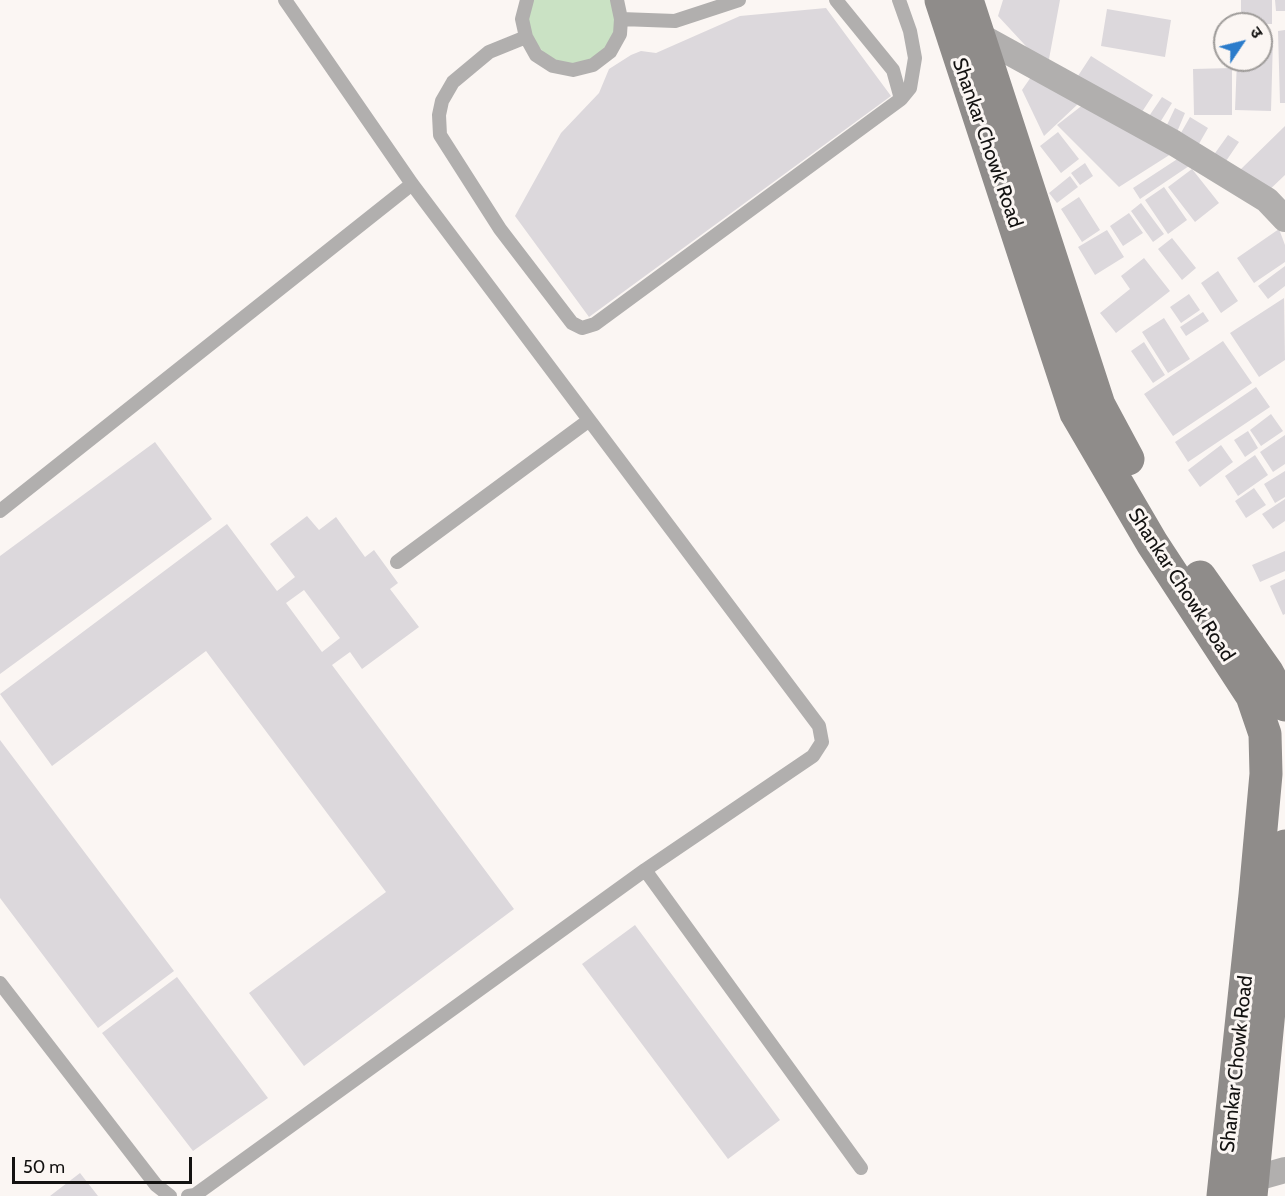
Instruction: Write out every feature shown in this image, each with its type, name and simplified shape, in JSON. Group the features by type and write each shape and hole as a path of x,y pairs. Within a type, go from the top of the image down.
{"main road":[{"name":"Shankar Chowk Road","path":"941,0 965,36 1099,405 1164,527 1267,672 1285,705"},
{"name":"Shankar Chowk Road","path":"967,0 965,36 1076,413 1152,543 1252,696 1265,734 1266,774 1223,1196"},
{"name":"Shankar Chowk Road","path":"1252,1188 1285,846"}],"street":[{"path":"965,36 1174,143 1267,200 1285,219"},
{"path":"1252,1188 1285,1170"}],"lane":[{"path":"188,1196 195,1195 645,870 813,756 822,742 819,726 412,184 285,0"},
{"path":"527,0 522,19 526,37 536,55 553,66 573,70 593,65 610,52 620,34 621,19 617,0"},
{"path":"621,19 675,21 739,0"},
{"path":"836,0 893,70 901,99"},
{"path":"526,37 489,52 453,82 442,101 439,115 440,135 500,229 572,323 582,328 595,324 901,99 910,88 915,58 910,31 899,0"},
{"path":"0,511 412,184"},
{"path":"397,562 588,421"},
{"path":"645,870 861,1168"},
{"path":"0,983 156,1185 170,1196"}],"green space":[{"path":"533,0 612,0 616,29 609,45 597,57 580,63 563,63 547,56 535,43 528,27 529,10"}],"building":[{"path":"1003,0 1060,0 1049,59 1036,57 998,16"},
{"path":"1241,0 1272,0 1272,12 1241,12"},
{"path":"1275,0 1285,0 1285,11 1276,11"},
{"path":"826,8 891,96 589,317 515,216 561,133 599,93 609,69 631,55 641,51 656,53 740,16"},
{"path":"1107,9 1171,20 1165,57 1101,46"},
{"path":"1285,30 1285,103 1280,103 1278,31"},
{"path":"1091,56 1153,95 1138,118 1076,79"},
{"path":"1213,68 1213,72 1232,72 1232,115 1194,115 1193,69"},
{"path":"1237,72 1272,72 1271,111 1235,110"},
{"path":"1031,77 1079,103 1044,136 1022,90"},
{"path":"1162,97 1172,103 1156,129 1145,122"},
{"path":"1084,104 1171,154 1119,187 1057,125"},
{"path":"1175,108 1185,113 1177,132 1166,127"},
{"path":"1190,117 1208,128 1196,149 1178,138"},
{"path":"1285,126 1285,175 1264,195 1240,170"},
{"path":"1058,132 1079,159 1061,173 1040,146"},
{"path":"1228,135 1239,142 1224,164 1213,156"},
{"path":"1185,154 1192,164 1140,199 1133,188"},
{"path":"1085,163 1093,176 1080,185 1071,173"},
{"path":"1192,169 1219,203 1195,222 1168,187"},
{"path":"1070,176 1078,187 1057,203 1049,193"},
{"path":"1164,187 1187,220 1168,234 1145,200"},
{"path":"1079,197 1100,230 1082,242 1061,209"},
{"path":"1141,203 1164,234 1153,242 1131,211"},
{"path":"1129,213 1143,233 1123,246 1110,226"},
{"path":"1279,229 1285,245 1285,262 1254,283 1237,258"},
{"path":"1107,230 1124,257 1095,275 1078,247"},
{"path":"1172,238 1196,268 1182,280 1158,249"},
{"path":"1144,258 1170,291 1116,333 1100,313 1130,289 1121,276"},
{"path":"1285,266 1285,286 1268,299 1258,286"},
{"path":"1218,271 1238,301 1221,313 1201,283"},
{"path":"1189,294 1200,310 1181,323 1170,307"},
{"path":"1284,298 1285,360 1259,377 1230,333"},
{"path":"1203,312 1209,321 1186,336 1180,327"},
{"path":"1164,318 1190,359 1168,373 1142,332"},
{"path":"1223,341 1252,383 1173,436 1144,394"},
{"path":"1144,342 1165,375 1153,383 1131,351"},
{"path":"1256,387 1270,407 1188,462 1175,442"},
{"path":"1271,414 1283,431 1261,446 1250,430"},
{"path":"1248,431 1258,448 1245,457 1234,440"},
{"path":"1285,435 1285,464 1273,472 1260,452"},
{"path":"155,442 212,519 0,674 0,556"},
{"path":"1221,445 1233,462 1200,487 1188,470"},
{"path":"1255,455 1268,475 1238,496 1225,476"},
{"path":"1285,471 1285,497 1275,503 1264,484"},
{"path":"1254,488 1266,505 1246,518 1235,501"},
{"path":"1285,499 1285,521 1273,529 1262,514"},
{"path":"307,516 319,530 336,517 365,557 374,550 398,583 390,589 419,627 362,669 350,652 332,665 514,909 304,1066 249,993 386,892 206,651 52,766 0,694 227,524 277,591 295,577 270,544","holes":["304,590 340,638 322,652 286,603"]},
{"path":"1285,551 1285,571 1260,582 1252,565"},
{"path":"1285,579 1285,614 1283,615 1270,586"},
{"path":"0,740 174,971 98,1028 0,898"},
{"path":"635,925 780,1120 728,1159 582,964"},
{"path":"177,977 268,1098 193,1151 102,1033"},
{"path":"80,1173 98,1196 50,1196"}]}
